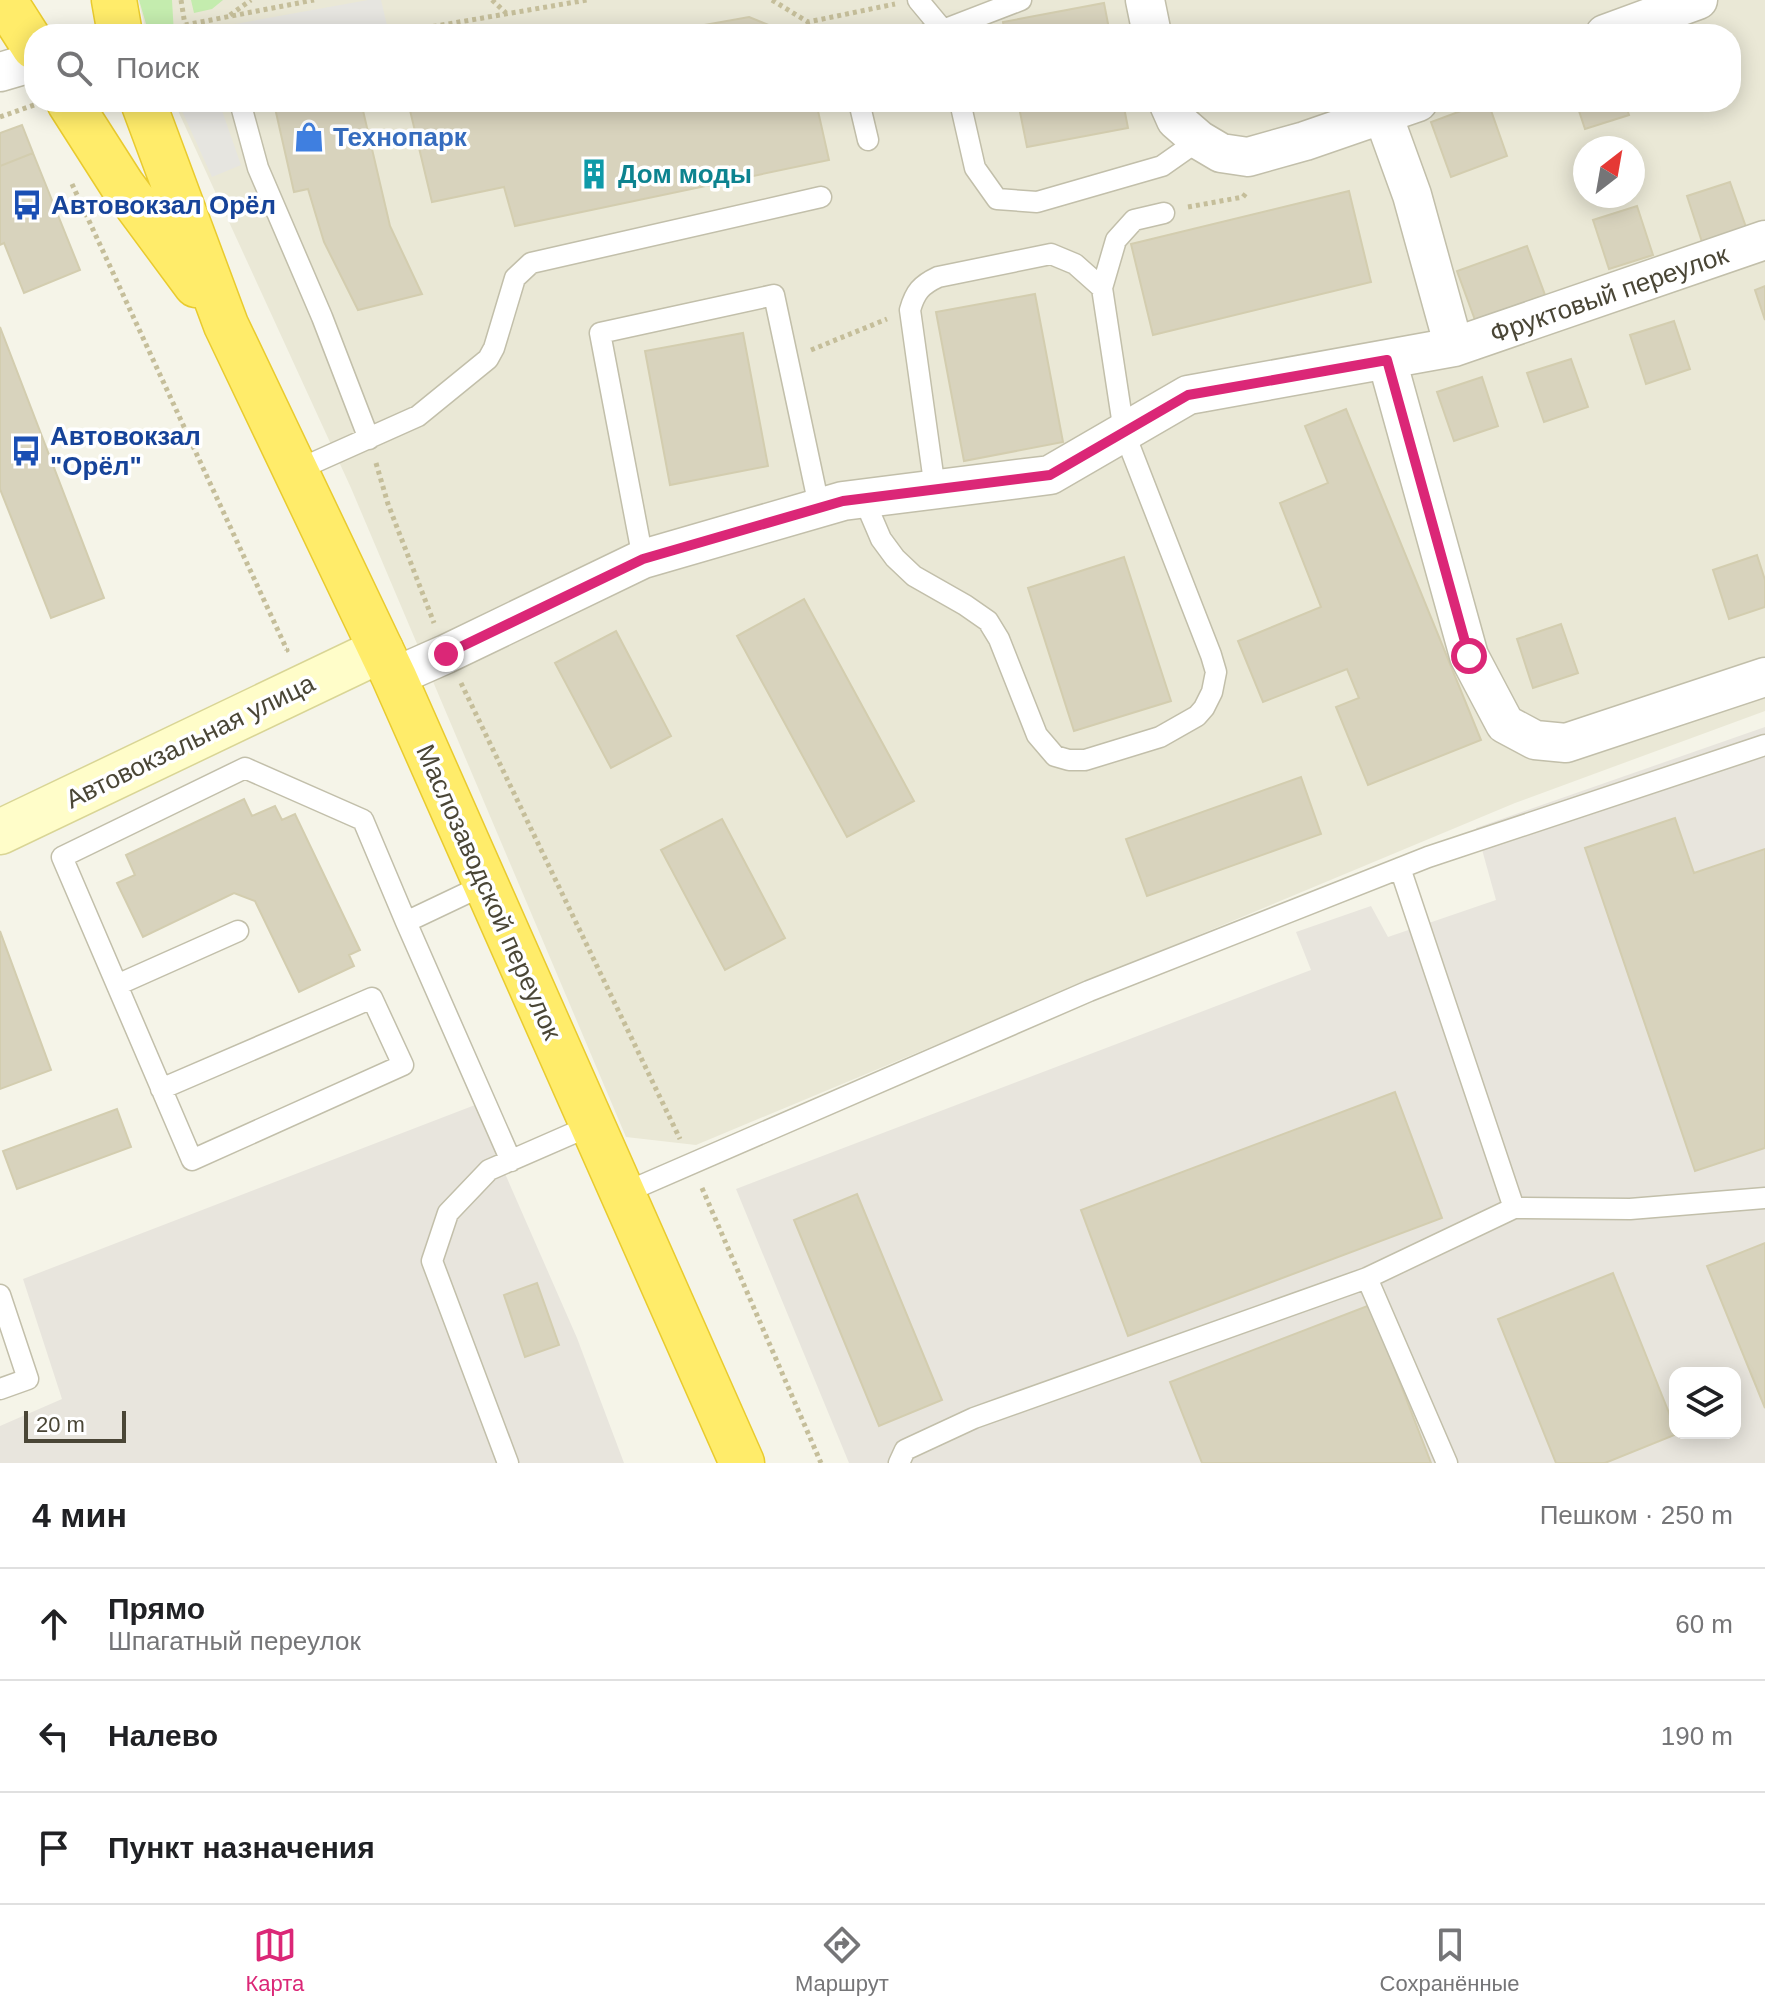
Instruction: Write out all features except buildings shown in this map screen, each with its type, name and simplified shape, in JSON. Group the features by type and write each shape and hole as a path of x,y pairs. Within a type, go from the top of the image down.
{"highway":[{"path":"4,0 24,31"},
{"path":"114,0 118,24"},
{"name":"Маслозаводской переулок","path":"60,112 122,185 226,325"},
{"name":"Маслозаводской переулок","path":"147,112 226,325 387,663 742,1463"}],"street":[{"path":"1145,0 1150,24"},
{"path":"1632,24 1698,0"},
{"path":"0,72 24,65"},
{"path":"1172,112 1176,120 1199,140 1221,153 1248,157 1388,112"},
{"path":"1401,112 1412,195 1454,347"},
{"name":"Фруктовый переулок","path":"1124,432 1188,395 1454,347 1765,240"},
{"path":"1387,360 1469,656 1505,724 1535,740 1566,743 1765,677"},
{"path":"387,663 446,654 643,559 819,506 863,497 1050,475 1124,432"},
{"name":"Автовокзальная улица","path":"0,832 387,663"}],"lane":[{"path":"961,24 1021,0"},
{"path":"909,2 930,24"},
{"path":"243,112 258,168 322,317 369,439"},
{"path":"861,112 868,140"},
{"path":"962,112 975,168 997,199 1037,202 1162,166 1199,140"},
{"path":"295,471 418,416 488,359 515,278 531,263 821,197"},
{"path":"863,497 881,539 895,558 914,576 988,621 999,639 1037,735 1055,756 1085,760 1160,737 1197,716 1212,692 1216,672 1124,432 1102,288 1116,240 1134,220 1164,213"},
{"path":"935,489 910,310 914,294 925,283 938,277 1051,254 1075,264 1102,288"},
{"path":"643,559 600,333 774,295 819,506"},
{"path":"624,1193 1089,991 1428,857 1765,745"},
{"path":"161,1089 372,998 403,1065 192,1160 161,1089 62,857 245,768 363,820 511,1161"},
{"path":"1400,868 1514,1208"},
{"path":"406,922 486,884"},
{"path":"117,985 238,931"},
{"path":"508,1463 432,1261 448,1213 489,1170 592,1125"},
{"path":"899,1463 905,1450 974,1418 1367,1278 1514,1208 1630,1209 1765,1198"},
{"path":"1367,1278 1447,1463"},
{"path":"0,1295 28,1379 0,1389"}],"path":[{"path":"181,0 185,24"},
{"path":"226,18 251,0"},
{"path":"191,24 314,0"},
{"path":"492,0 507,14"},
{"path":"448,24 587,0"},
{"path":"772,0 808,22 909,2"},
{"path":"0,117 24,111"},
{"path":"68,175 287,650 274,658"},
{"path":"787,359 910,310"},
{"path":"369,439 388,504 446,654 691,1163 821,1463"}],"shaded area":[{"path":"138,0 1765,0 1765,711 1515,803 696,1145 626,1137 351,488 179,112 1741,112 1741,24 144,24"},
{"path":"381,0 387,24 235,24"},
{"path":"183,112 222,112 241,165 212,177"},
{"path":"1765,727 1765,1463 849,1463 736,1189 1311,970 1296,932 1371,906 1388,937 1496,900 1476,828"},
{"path":"475,1105 577,1338 624,1463 0,1463 0,1426 62,1399 23,1279"}],"green space":[{"path":"139,0 172,0 173,24 146,24"},
{"path":"191,0 223,0 212,9 194,13"}],"place":[{"name":"Технопарк","path":"309,137"},
{"name":"Дом моды","path":"594,174"},
{"name":"Автовокзал Орёл","path":"27,205"},
{"name":"Автовокзал \"Орёл\"","path":"26,451"}],"route":[{"path":"446,654 643,559 843,501 1050,475 1188,395 1387,360 1469,656"}]}
